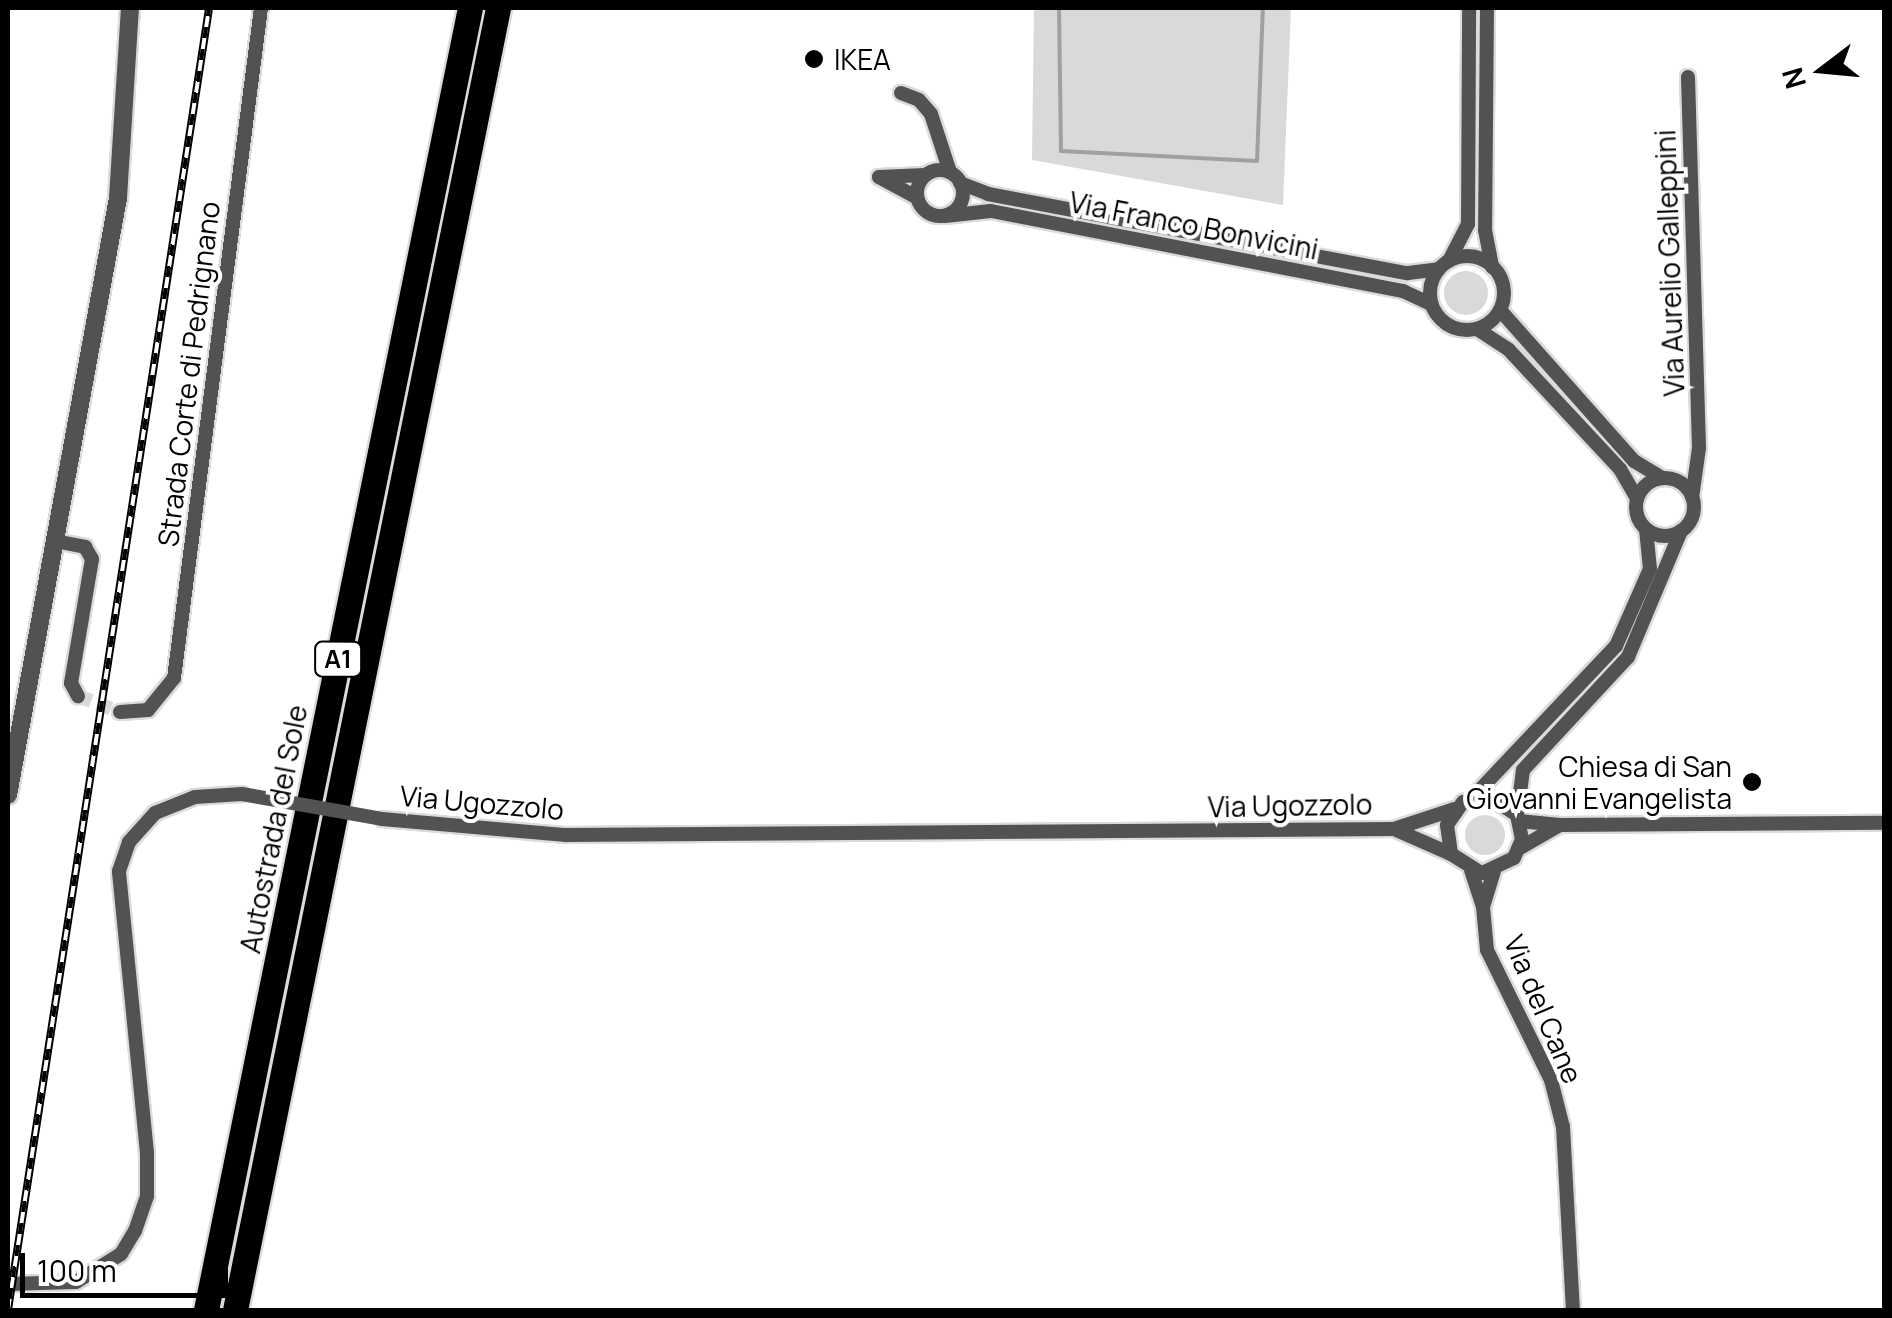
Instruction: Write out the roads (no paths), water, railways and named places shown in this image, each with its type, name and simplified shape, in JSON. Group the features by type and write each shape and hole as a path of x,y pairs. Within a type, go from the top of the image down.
{"highway":[{"name":"Autostrada del Sole","path":"206,1310 470,8"},
{"name":"Autostrada del Sole","path":"235,1310 498,8"}],"street":[{"path":"8,795 118,198 130,8"},
{"name":"Strada Corte di Pedrignano","path":"120,712 148,710 174,678 261,8"},
{"path":"1469,8 1468,224 1444,265 1431,304 1454,329 1477,330 1509,350 1620,469 1637,498 1646,529 1666,536 1681,531"},
{"path":"1477,330 1500,310 1504,287 1492,267 1485,230 1486,8"},
{"name":"Via Aurelio Galleppini","path":"1688,77 1699,448 1692,498"},
{"path":"900,94 926,106 938,145 955,177 961,202 945,216 930,214 916,197 938,145"},
{"name":"Via Franco Bonvicini","path":"916,197 880,178 927,173 955,177 988,194 1408,274 1444,265"},
{"name":"Via Franco Bonvicini","path":"945,216 984,210 1403,290 1431,304"},
{"path":"1444,265 1476,258 1492,267"},
{"path":"1500,310 1634,461 1683,484 1692,498 1692,517 1681,531 1635,647 1528,761 1517,785 1520,848"},
{"path":"1637,498 1646,484 1688,466 1699,448"},
{"name":"Via Ugozzolo","path":"8,1284 76,1282 121,1254 135,1231 147,1196 147,1153 119,871 129,842 155,812 195,797 242,794 452,830 566,835 1394,829 1456,808 1496,779 1525,738 1619,640 1651,564 1646,529"},
{"path":"55,541 85,548 92,560 72,683 78,696"},
{"path":"8,758 22,718"},
{"path":"1471,798 1498,799 1518,818 1560,825 1884,824"},
{"path":"1451,854 1447,826 1456,808"},
{"path":"1471,870 1494,871 1520,848 1560,825"},
{"name":"Via Ugozzolo","path":"1394,829 1451,854 1471,870"},
{"name":"Via del Cane","path":"1471,870 1483,907 1487,950 1551,1080 1563,1127 1573,1310"},
{"name":"Via del Cane","path":"1483,907 1494,871"}],"waterway":[{"path":"1059,8 1061,151 1257,161 1263,8"}],"tunnel":[{"path":"78,696 120,712"}],"railway":[{"path":"8,1310 209,8"}],"place":[{"name":"IKEA","path":"814,59"},
{"name":"Chiesa di San Giovanni Evangelista","path":"1752,782"}]}
